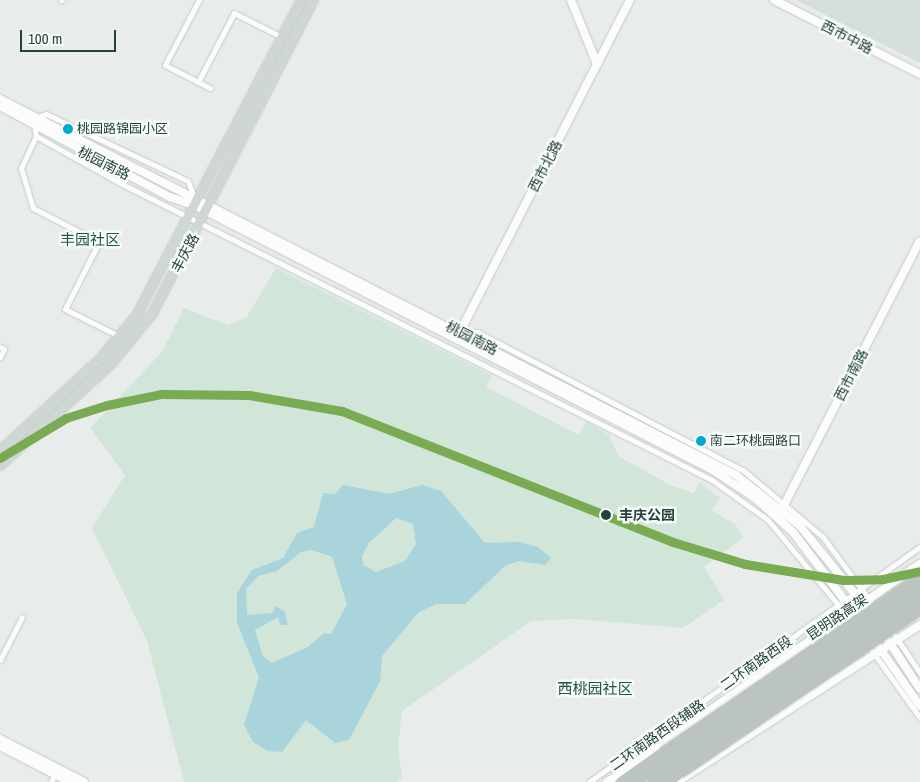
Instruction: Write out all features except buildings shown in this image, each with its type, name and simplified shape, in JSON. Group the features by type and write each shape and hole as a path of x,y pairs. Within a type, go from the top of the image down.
{"highway":[{"name":"昆明路高架","path":"621,782 920,576"},
{"path":"635,782 920,587"},
{"path":"652,782 920,598"},
{"path":"668,782 920,610"}],"main road":[{"name":"丰庆路","path":"0,450 119,336 190,217 196,200 301,0"},
{"name":"丰庆路","path":"0,465 129,343 152,313 200,224 313,0"},
{"path":"571,0 597,64"},
{"name":"西市北路","path":"460,332 629,0"},
{"name":"西市中路","path":"774,0 920,74"},
{"name":"桃园南路","path":"0,99 35,121 170,197 196,200"},
{"name":"桃园南路","path":"0,106 35,121 196,200 208,208 711,469 775,514 842,602 854,610 876,650 920,706"},
{"name":"桃园南路","path":"208,208 460,332 705,458 783,505 859,590 867,601 890,645 920,689"},
{"name":"西市南路","path":"783,505 920,241"},
{"name":"二环南路西段","path":"607,782 920,564"},
{"path":"676,782 876,650 890,645 920,625"},
{"path":"0,739 84,782"},
{"path":"0,746 53,778 70,782"}],"street":[{"path":"199,0 165,65 210,88"},
{"path":"198,82 234,13 282,37"},
{"path":"35,121 36,136 21,168 33,208 99,242 65,310 119,336"},
{"path":"36,136 200,224 392,316 712,480 768,520 842,602 847,616 876,650 920,718"},
{"path":"0,348 4,349 0,357"},
{"name":"二环南路西段辅路","path":"589,782 920,547"},
{"path":"867,601 920,673"},
{"path":"0,660 22,617"}],"shaded area":[{"path":"796,0 920,0 920,63"}],"green space":[{"name":"丰庆公园","path":"276,268 492,376 486,387 579,435 586,422 609,435 618,456 672,486 694,493 699,482 720,498 712,510 736,525 743,538 704,567 724,600 683,628 575,619 531,621 402,711 398,748 402,777 396,782 184,782 147,641 92,528 125,475 90,428 162,352 184,308 228,325 246,318"}],"water":[{"path":"343,485 389,494 422,485 441,491 485,543 520,542 538,547 551,558 545,565 519,561 506,565 465,604 436,604 419,612 382,656 380,681 349,740 335,743 306,720 282,752 268,751 253,742 244,725 259,677 237,623 237,593 252,570 283,558 297,533 314,527 323,493 335,494","holes":["396,518 413,524 416,544 405,561 376,572 363,565 362,556 369,543","312,550 332,557 347,604 331,634 324,633 308,647 272,663 263,656 255,630 278,617 281,625 288,625 285,612 276,606 272,613 247,615 246,589 258,576 277,571 301,552"]}],"transit line":[{"path":"0,458 66,418 107,405 161,394 249,395 342,411 673,542 745,564 844,580 883,579 920,571"}],"place":[{"name":"桃园路锦园小区","path":"68,129"},
{"name":"南二环桃园路口","path":"701,441"},
{"name":"丰庆公园","path":"606,515"}],"district":[{"name":"丰园社区","path":"90,240"},
{"name":"西桃园社区","path":"595,689"}]}
